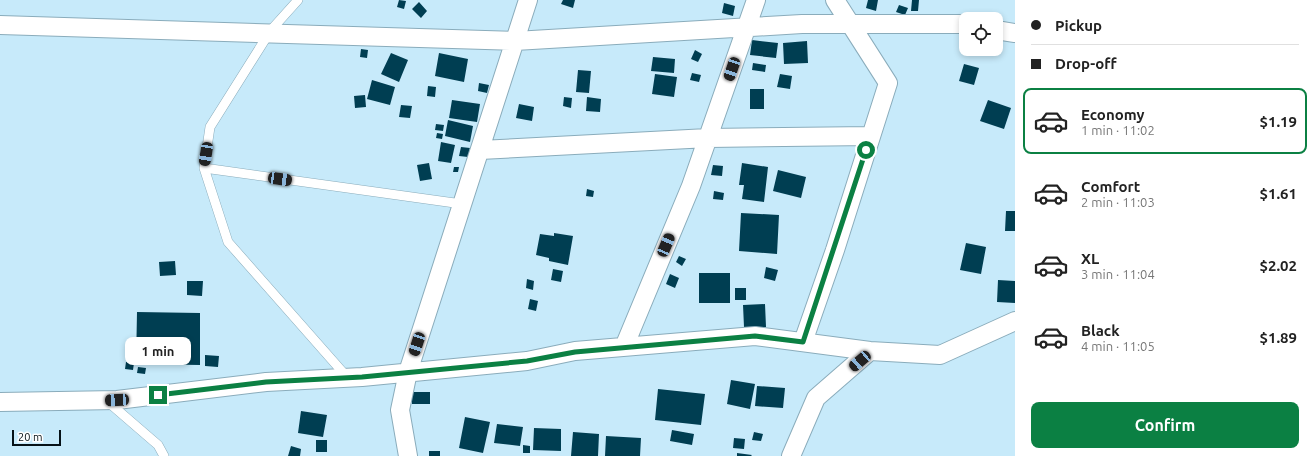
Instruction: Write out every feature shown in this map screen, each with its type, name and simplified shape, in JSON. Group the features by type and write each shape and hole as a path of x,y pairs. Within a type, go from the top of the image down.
{"street":[{"path":"408,456 400,410 408,372 528,0"},
{"path":"624,347 691,186 756,0"},
{"path":"803,342 888,83 835,0"},
{"path":"0,25 515,42 747,27 849,23 959,24"},
{"path":"1003,31 1015,33"},
{"path":"480,150 708,138 871,136"},
{"path":"0,402 106,400 266,382 348,378 527,361 575,352 755,336 870,351 940,355 1015,321"},
{"path":"791,456 816,398 870,351"}],"lane":[{"path":"298,0 268,34 210,127 204,168 228,242 348,378"},
{"path":"204,168 462,204"},
{"path":"106,400 158,445 164,456"}],"building":[{"path":"399,0 406,1 404,9 397,7"},
{"path":"563,0 575,0 573,8 561,4"},
{"path":"868,0 878,0 876,11 866,8"},
{"path":"912,0 919,0 918,11 911,11"},
{"path":"419,2 427,11 421,18 412,9"},
{"path":"724,3 735,6 733,16 722,13"},
{"path":"899,5 908,8 905,15 896,12"},
{"path":"752,40 778,43 776,58 750,55"},
{"path":"807,41 808,63 784,64 783,43"},
{"path":"361,49 368,50 367,58 360,57"},
{"path":"695,50 702,54 698,62 691,59"},
{"path":"391,53 408,60 399,82 381,74"},
{"path":"439,53 468,59 464,82 435,76"},
{"path":"653,57 675,59 674,73 651,71"},
{"path":"753,63 766,65 765,72 752,70"},
{"path":"964,64 979,68 974,85 959,81"},
{"path":"578,70 591,71 589,93 576,92"},
{"path":"692,73 701,75 699,82 690,80"},
{"path":"655,74 677,77 674,97 652,94"},
{"path":"780,74 792,76 790,89 777,87"},
{"path":"372,80 395,87 390,105 367,99"},
{"path":"479,83 489,85 487,93 478,91"},
{"path":"428,86 436,87 435,97 427,96"},
{"path":"750,89 764,89 764,109 750,109"},
{"path":"365,95 366,107 355,108 354,96"},
{"path":"564,97 572,98 571,108 563,106"},
{"path":"587,97 601,99 600,112 586,111"},
{"path":"452,100 480,104 477,122 449,118"},
{"path":"988,100 1011,108 1004,129 980,121"},
{"path":"519,104 534,107 532,121 516,118"},
{"path":"401,105 412,106 410,118 399,117"},
{"path":"448,120 473,126 470,142 445,136"},
{"path":"436,124 444,125 443,131 435,130"},
{"path":"437,133 443,134 442,139 436,138"},
{"path":"441,142 455,145 451,163 438,161"},
{"path":"461,147 470,148 468,157 459,156"},
{"path":"429,163 432,179 420,181 417,165"},
{"path":"742,163 768,167 764,202 742,199 744,185 739,185"},
{"path":"713,165 723,166 722,176 711,175"},
{"path":"454,167 459,167 458,172 453,172"},
{"path":"778,170 806,177 801,198 773,191"},
{"path":"587,189 594,191 593,197 586,196"},
{"path":"714,191 724,193 723,200 713,199"},
{"path":"1006,211 1015,211 1015,231 1005,231"},
{"path":"741,213 779,215 777,254 739,251"},
{"path":"554,233 573,236 568,265 549,261 549,258 536,255 540,234 554,236"},
{"path":"966,243 986,247 981,274 960,270"},
{"path":"679,256 686,259 682,266 676,262"},
{"path":"175,261 176,275 160,276 159,262"},
{"path":"766,267 778,270 775,281 764,278"},
{"path":"553,269 563,271 561,282 551,280"},
{"path":"699,273 730,273 730,303 699,303"},
{"path":"670,274 679,278 675,288 666,284"},
{"path":"527,279 534,281 533,290 526,288"},
{"path":"998,280 1015,281 1015,303 997,302"},
{"path":"187,281 203,281 202,296 187,295"},
{"path":"735,288 746,288 746,300 735,300"},
{"path":"530,299 538,301 536,311 528,309"},
{"path":"765,304 766,327 744,327 743,305"},
{"path":"137,312 200,313 200,365 136,364"},
{"path":"205,355 219,356 218,367 205,366"},
{"path":"126,362 134,363 133,370 125,369"},
{"path":"138,367 146,368 145,374 137,373"},
{"path":"731,380 755,384 750,409 727,404"},
{"path":"757,386 785,388 783,408 755,406"},
{"path":"658,389 705,394 701,425 655,420"},
{"path":"412,392 430,392 430,404 412,404"},
{"path":"301,411 327,415 323,437 298,433"},
{"path":"465,417 490,422 483,453 459,448"},
{"path":"497,424 523,427 520,446 494,443"},
{"path":"534,428 561,429 561,451 533,450"},
{"path":"672,430 694,434 692,445 670,441"},
{"path":"573,432 599,434 598,456 571,456"},
{"path":"754,432 763,434 761,441 752,440"},
{"path":"606,436 641,438 640,456 605,456"},
{"path":"734,438 745,439 744,449 733,448"},
{"path":"316,440 327,440 327,452 316,452"},
{"path":"523,445 530,446 530,453 523,453"},
{"path":"291,446 301,449 300,456 288,456"},
{"path":"429,451 440,451 440,456 429,456"},
{"path":"737,453 752,455 737,456"}],"route":[{"path":"158,395 266,382 362,377 527,361 575,352 755,336 803,342 835,250 866,150"}]}
